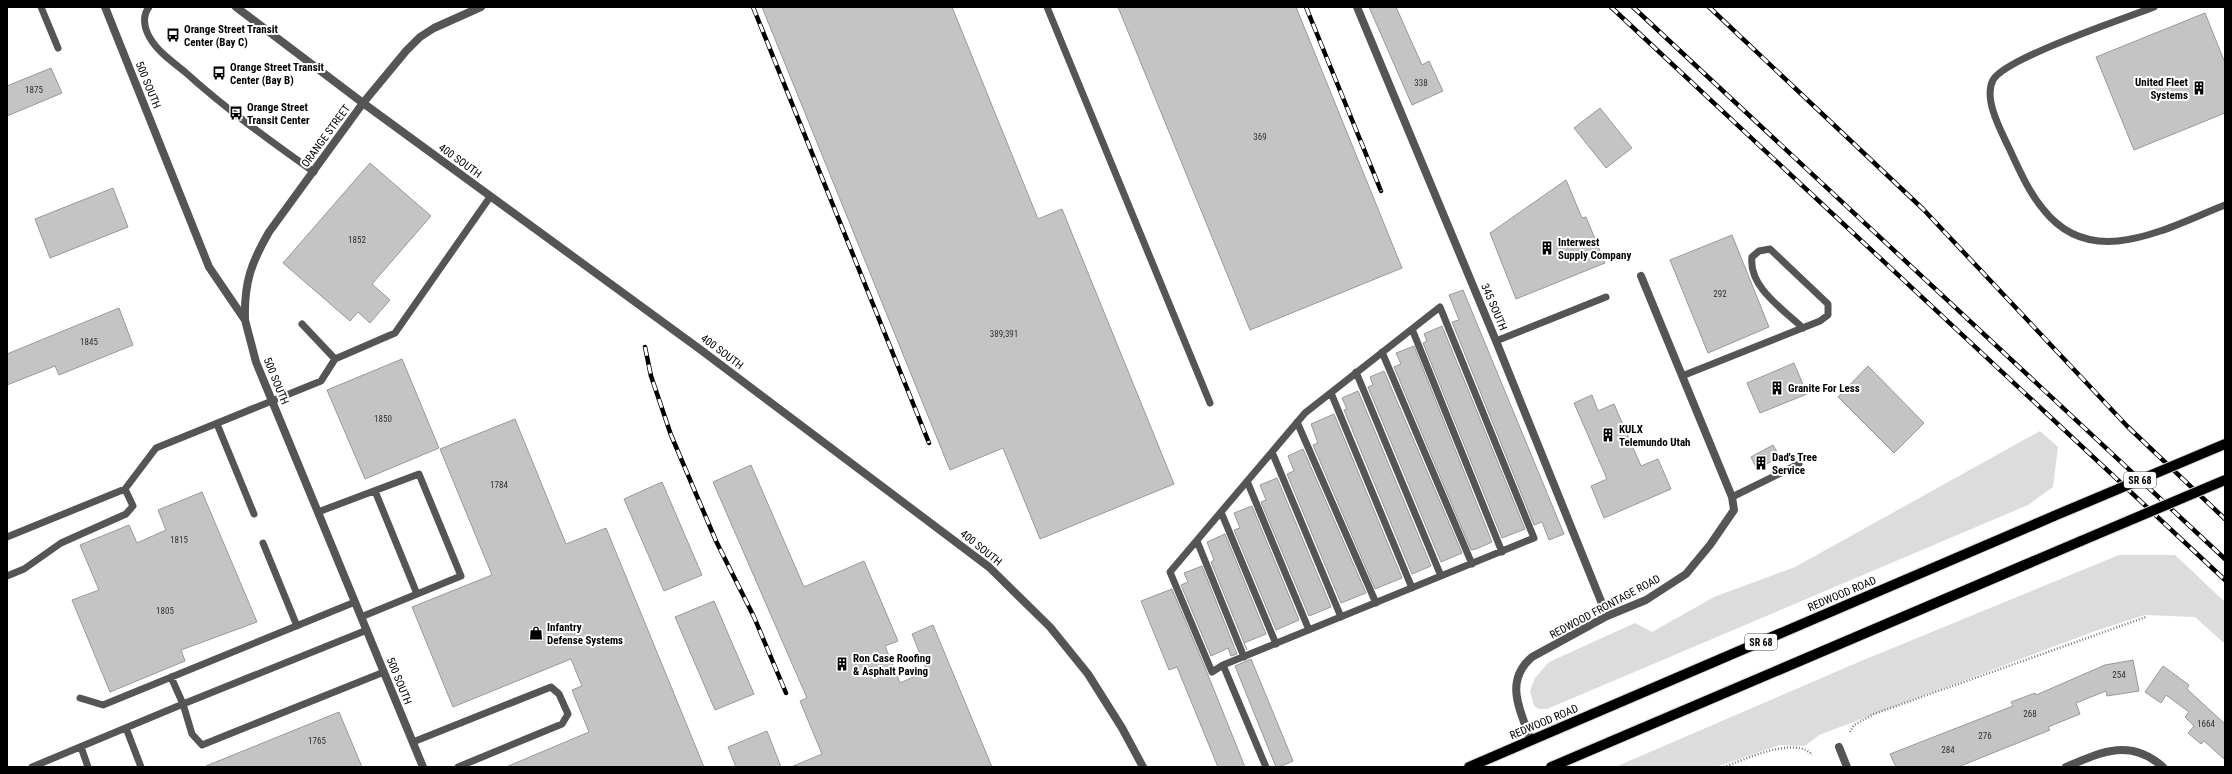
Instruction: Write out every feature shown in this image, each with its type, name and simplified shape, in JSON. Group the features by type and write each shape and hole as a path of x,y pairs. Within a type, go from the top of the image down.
{"main road":[{"name":"REDWOOD ROAD","path":"1469,767 2225,444"},
{"path":"1551,767 2225,480"}],"street":[{"name":"500 SOUTH","path":"105,7 209,267 245,320 251,348 423,767"},
{"name":"400 SOUTH","path":"236,7 362,104 707,355 989,567 1050,627 1074,656 1105,700 1143,767"},
{"name":"ORANGE STREET","path":"245,320 246,288 252,262 269,232 362,104 420,37 450,20 481,7"},
{"name":"345 SOUTH","path":"1357,7 1496,341 1607,616"},
{"name":"REDWOOD FRONTAGE ROAD","path":"1531,740 1517,700 1515,686 1523,665 1532,657 1607,616 1646,600 1686,574 1710,545 1734,510 1732,497 1641,276"},
{"path":"1839,747 1847,767"},
{"path":"2066,767 2098,754 2121,750 2132,750 2142,754 2163,767"}],"lane":[{"path":"41,7 58,48"},
{"path":"149,7 145,13 144,26 150,38 159,49 252,128 314,172"},
{"path":"1047,7 1210,403"},
{"path":"2154,7 2023,59 2002,70 1993,80 1990,100 1999,127 2023,179 2042,209 2056,224 2073,236 2097,242 2123,241 2151,233 2225,205"},
{"path":"7,537 124,489 156,448 321,381 335,359 394,333 490,197"},
{"path":"1682,376 1803,328 1820,321 1828,315 1828,304 1770,249 1759,251 1752,257 1750,267 1757,283 1803,328"},
{"path":"1496,341 1606,296"},
{"path":"1440,307 1534,538 1223,665 1212,672 1170,572 1305,413 1412,329 1440,307"},
{"path":"302,324 335,359"},
{"path":"1412,329 1502,552"},
{"path":"1382,352 1472,564"},
{"path":"1356,372 1441,576"},
{"path":"1331,393 1412,588"},
{"path":"1297,422 1376,603"},
{"path":"217,424 254,514"},
{"path":"1272,452 1340,617"},
{"path":"1732,497 1799,464"},
{"path":"318,512 419,474 461,576 361,617"},
{"path":"1247,481 1309,630"},
{"path":"7,576 24,569 62,543 126,514 133,506 124,489"},
{"path":"375,491 417,594"},
{"path":"1221,512 1276,644"},
{"path":"1196,541 1244,657"},
{"path":"263,543 297,626"},
{"path":"80,698 103,705 355,602"},
{"path":"32,767 366,630"},
{"path":"1223,665 1266,767"},
{"path":"171,677 183,704 192,734 202,745 384,672"},
{"path":"413,742 551,687 560,694 568,714 562,724 458,767"},
{"path":"126,728 141,767"},
{"path":"81,747 88,767"}],"path":[{"path":"1850,732 1854,725 1874,714 2146,617"},
{"path":"1724,767 1778,748 1809,751 1812,755"}],"shaded area":[{"path":"2040,431 2058,447 2053,487 2028,505 1547,709 1539,709 1534,706 1530,691 1535,678 1549,662 1635,623 1652,632 1714,597 1795,567"},
{"path":"2119,555 2175,555 2225,602 2225,644 2195,617 2145,615 2098,630 1819,735 1805,746 1780,745 1716,767 1615,767 1861,661"}],"building":[{"path":"762,7 952,7 1038,219 1062,209 1174,484 1040,539 1003,448 950,470"},
{"path":"1118,7 1296,7 1402,268 1250,330"},
{"path":"1369,7 1396,7 1422,65 1429,61 1443,91 1412,105"},
{"path":"2205,13 2225,63 2225,113 2134,150 2096,57"},
{"path":"51,68 62,93 7,116 7,86"},
{"path":"1600,108 1632,148 1606,168 1574,128"},
{"path":"370,163 431,216 372,284 390,300 370,323 358,312 350,321 283,263"},
{"name":"Interwest Supply Company","path":"1566,180 1582,218 1586,217 1605,263 1516,299 1490,233"},
{"path":"113,188 128,227 50,258 35,219"},
{"path":"1732,235 1769,327 1708,353 1670,260"},
{"path":"1463,290 1564,534 1549,540 1542,522 1534,525 1452,322 1459,320 1449,295"},
{"path":"119,308 133,345 59,375 55,366 7,385 7,354"},
{"path":"1442,326 1525,529 1502,538 1423,343 1427,341 1424,334"},
{"path":"1414,346 1492,542 1476,549 1471,550 1394,367 1401,364 1396,353"},
{"path":"402,359 439,448 365,479 327,390"},
{"name":"Granite For Less","path":"1794,363 1807,394 1760,413 1747,383"},
{"path":"1868,366 1924,423 1894,453 1838,397"},
{"path":"1384,371 1462,553 1441,562 1368,387 1373,385 1370,377"},
{"path":"1358,391 1431,566 1412,574 1344,410 1347,409 1342,398"},
{"name":"KULX Telemundo Utah","path":"1592,395 1598,411 1614,404 1641,466 1658,459 1671,489 1604,518 1591,486 1607,479 1574,403"},
{"path":"1334,414 1402,578 1375,589 1313,445 1318,443 1311,424"},
{"name":"Infantry Defense Systems","path":"515,419 566,544 606,528 704,767 506,767 589,732 572,690 582,686 571,659 453,707 412,607 492,575 440,449"},
{"name":"Dad's Tree Service","path":"1773,445 1780,457 1757,469 1751,457"},
{"path":"1303,449 1366,593 1341,603 1287,474 1294,471 1288,456"},
{"name":"Ron Case Roofing & Asphalt Paving","path":"751,465 804,587 864,561 898,641 885,646 900,683 927,671 912,634 933,625 992,767 791,767 822,754 800,701 807,698 713,482"},
{"path":"1277,478 1331,607 1309,616 1261,502 1266,500 1260,485"},
{"path":"662,482 702,575 664,591 624,499"},
{"path":"202,492 257,622 181,650 185,661 110,692 72,600 99,590 80,545 129,525 137,543 166,530 158,510"},
{"path":"1252,506 1299,620 1276,630 1234,530 1240,528 1234,513"},
{"path":"1225,534 1266,634 1244,643 1211,562 1214,560 1207,542"},
{"path":"1202,566 1237,654 1231,656 1228,648 1211,656 1181,585 1188,582 1184,573"},
{"path":"1172,589 1245,767 1218,767 1177,667 1169,670 1141,601"},
{"path":"714,601 754,694 715,710 675,617"},
{"path":"1251,659 1293,761 1279,767 1276,767 1235,666"},
{"path":"2133,660 2139,691 2107,696 2106,691 2076,703 2080,714 2048,727 2050,730 1958,767 1896,767 1890,754 2013,706 2011,702 2035,693 2036,695 2105,665"},
{"path":"2163,666 2189,685 2187,689 2225,724 2225,760 2204,741 2201,744 2188,733 2194,726 2185,717 2189,712 2166,695 2161,703 2145,692"},
{"path":"339,712 362,767 206,767 206,766"},
{"path":"767,731 781,767 736,767 728,747"}],"railway":[{"path":"753,7 929,443"},
{"path":"1306,7 1381,191"},
{"path":"1611,7 2225,580"},
{"path":"1633,7 2225,559"},
{"path":"1709,7 1923,209 2128,427 2225,519"},
{"path":"645,347 651,376 671,435 716,541 754,617 786,693"}],"place":[{"name":"Orange Street Transit Center (Bay C)","path":"173,35"},
{"name":"Orange Street Transit Center (Bay B)","path":"219,73"},
{"name":"United Fleet Systems","path":"2199,88"},
{"name":"Orange Street Transit Center","path":"236,113"},
{"name":"Interwest Supply Company","path":"1547,248"},
{"name":"Granite For Less","path":"1777,388"},
{"name":"KULX Telemundo Utah","path":"1608,435"},
{"name":"Dad's Tree Service","path":"1761,463"},
{"name":"Infantry Defense Systems","path":"536,633"},
{"name":"Ron Case Roofing & Asphalt Paving","path":"842,664"}]}
